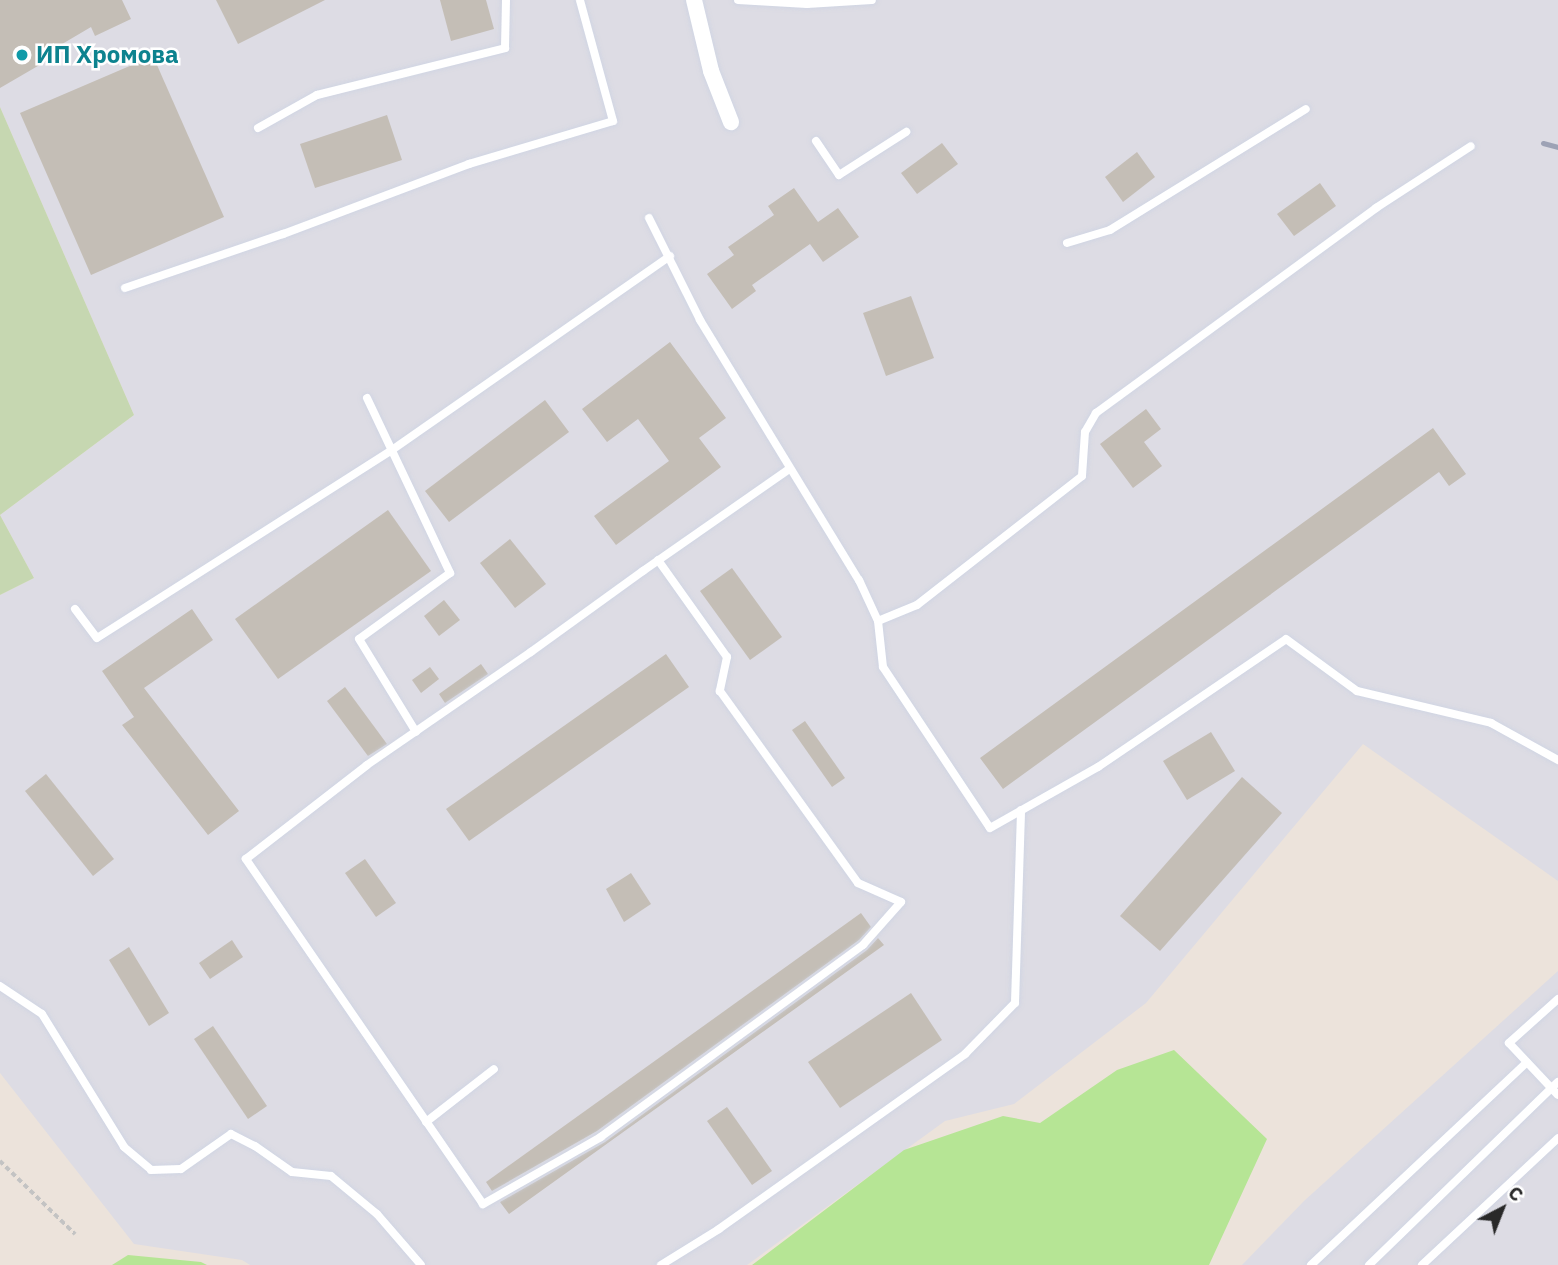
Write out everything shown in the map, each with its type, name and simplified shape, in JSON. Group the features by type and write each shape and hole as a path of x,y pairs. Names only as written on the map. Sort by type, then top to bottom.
{"street":[{"path":"694,0 711,71 731,122"}],"lane":[{"path":"258,128 317,95 505,48 506,0"},
{"path":"125,288 283,234 470,164 613,121 580,0"},
{"path":"738,0 807,4 872,0"},
{"path":"1067,243 1111,230 1306,109"},
{"path":"816,141 839,175 906,132"},
{"path":"878,621 917,605 1082,476 1085,432 1096,413 1376,208 1471,146"},
{"path":"649,218 700,320 859,580 878,621 883,667 990,828 1098,766 1286,639 1357,691 1491,723 1558,761"},
{"path":"75,609 97,638 392,450 670,256"},
{"path":"367,398 450,573 359,639 416,732"},
{"path":"658,560 727,657 720,691 858,884 901,902 863,945 601,1137 483,1204 246,859 416,732 658,560 789,469"},
{"path":"661,1265 719,1229 965,1054 1015,1003 1021,810"},
{"path":"0,986 42,1014 124,1147 151,1170 181,1169 232,1134 292,1172 331,1176 377,1214 421,1265"},
{"path":"1369,1265 1556,1089 1509,1043 1558,999"},
{"path":"1311,1265 1527,1062"},
{"path":"426,1122 494,1069"},
{"path":"1422,1265 1558,1138"}],"path":[{"path":"0,1161 75,1234"}],"shaded area":[{"path":"0,0 1558,0 1558,881 1363,744 1146,1003 1014,1104 945,1121 747,1265 250,1265 242,1260 134,1244 0,1073 0,595 34,578 0,515 134,415 0,107"},
{"path":"1558,971 1558,1265 1242,1265 1304,1201"}],"green space":[{"path":"0,107 134,415 0,515"},
{"path":"0,515 34,578 0,595"},
{"path":"1174,1050 1267,1139 1209,1265 752,1265 904,1150 1003,1116 1040,1123 1117,1070"},
{"path":"128,1255 201,1262 207,1265 112,1265"}],"building":[{"name":"ИП Хромова","path":"0,0 122,0 131,19 95,36 91,27 52,50 55,56 0,88"},
{"path":"216,0 325,0 238,44"},
{"path":"440,0 486,0 494,29 451,41"},
{"path":"153,56 224,217 91,275 20,113"},
{"path":"387,115 402,160 315,188 300,144"},
{"path":"942,143 958,164 917,194 901,173"},
{"path":"1137,152 1155,177 1123,202 1105,177"},
{"path":"1320,183 1336,206 1294,236 1277,214"},
{"path":"794,188 818,222 838,208 859,237 823,262 810,244 752,285 756,291 732,309 707,274 734,255 728,247 774,215 768,206"},
{"path":"911,296 934,358 886,376 863,313"},
{"path":"670,342 726,418 699,438 721,467 616,545 594,516 669,461 638,419 607,442 582,409"},
{"path":"545,400 569,432 449,522 425,491"},
{"path":"1146,409 1161,429 1144,442 1162,466 1133,488 1100,444"},
{"path":"1433,428 1466,474 1449,486 1439,472 1003,789 980,758"},
{"path":"388,510 431,571 278,679 235,619"},
{"path":"510,539 546,584 515,608 480,563"},
{"path":"732,568 782,637 750,660 700,591"},
{"path":"444,600 460,620 439,636 424,616"},
{"path":"192,609 213,640 144,688 239,811 208,835 122,725 134,717 102,671"},
{"path":"666,654 689,687 469,841 446,809"},
{"path":"481,664 488,674 445,703 439,694"},
{"path":"430,667 439,679 421,693 412,680"},
{"path":"345,687 387,744 368,756 327,701"},
{"path":"805,721 845,778 832,787 792,730"},
{"path":"1211,732 1235,771 1187,800 1163,761"},
{"path":"46,774 114,859 93,876 25,791"},
{"path":"1242,777 1282,813 1160,951 1120,916"},
{"path":"365,859 396,903 376,917 345,873"},
{"path":"631,873 651,904 624,922 606,889"},
{"path":"861,913 871,927 859,940 597,1131 492,1191 486,1182"},
{"path":"878,938 884,945 509,1214 500,1202 605,1142 867,950"},
{"path":"232,940 243,957 210,979 199,963"},
{"path":"129,947 169,1013 149,1026 109,960"},
{"path":"911,993 942,1040 840,1108 808,1062"},
{"path":"213,1026 267,1106 248,1119 194,1039"},
{"path":"727,1107 772,1171 752,1185 707,1121"}],"railway":[{"path":"1543,143 1558,147"}],"place":[{"name":"ИП Хромова","path":"22,55"}]}
